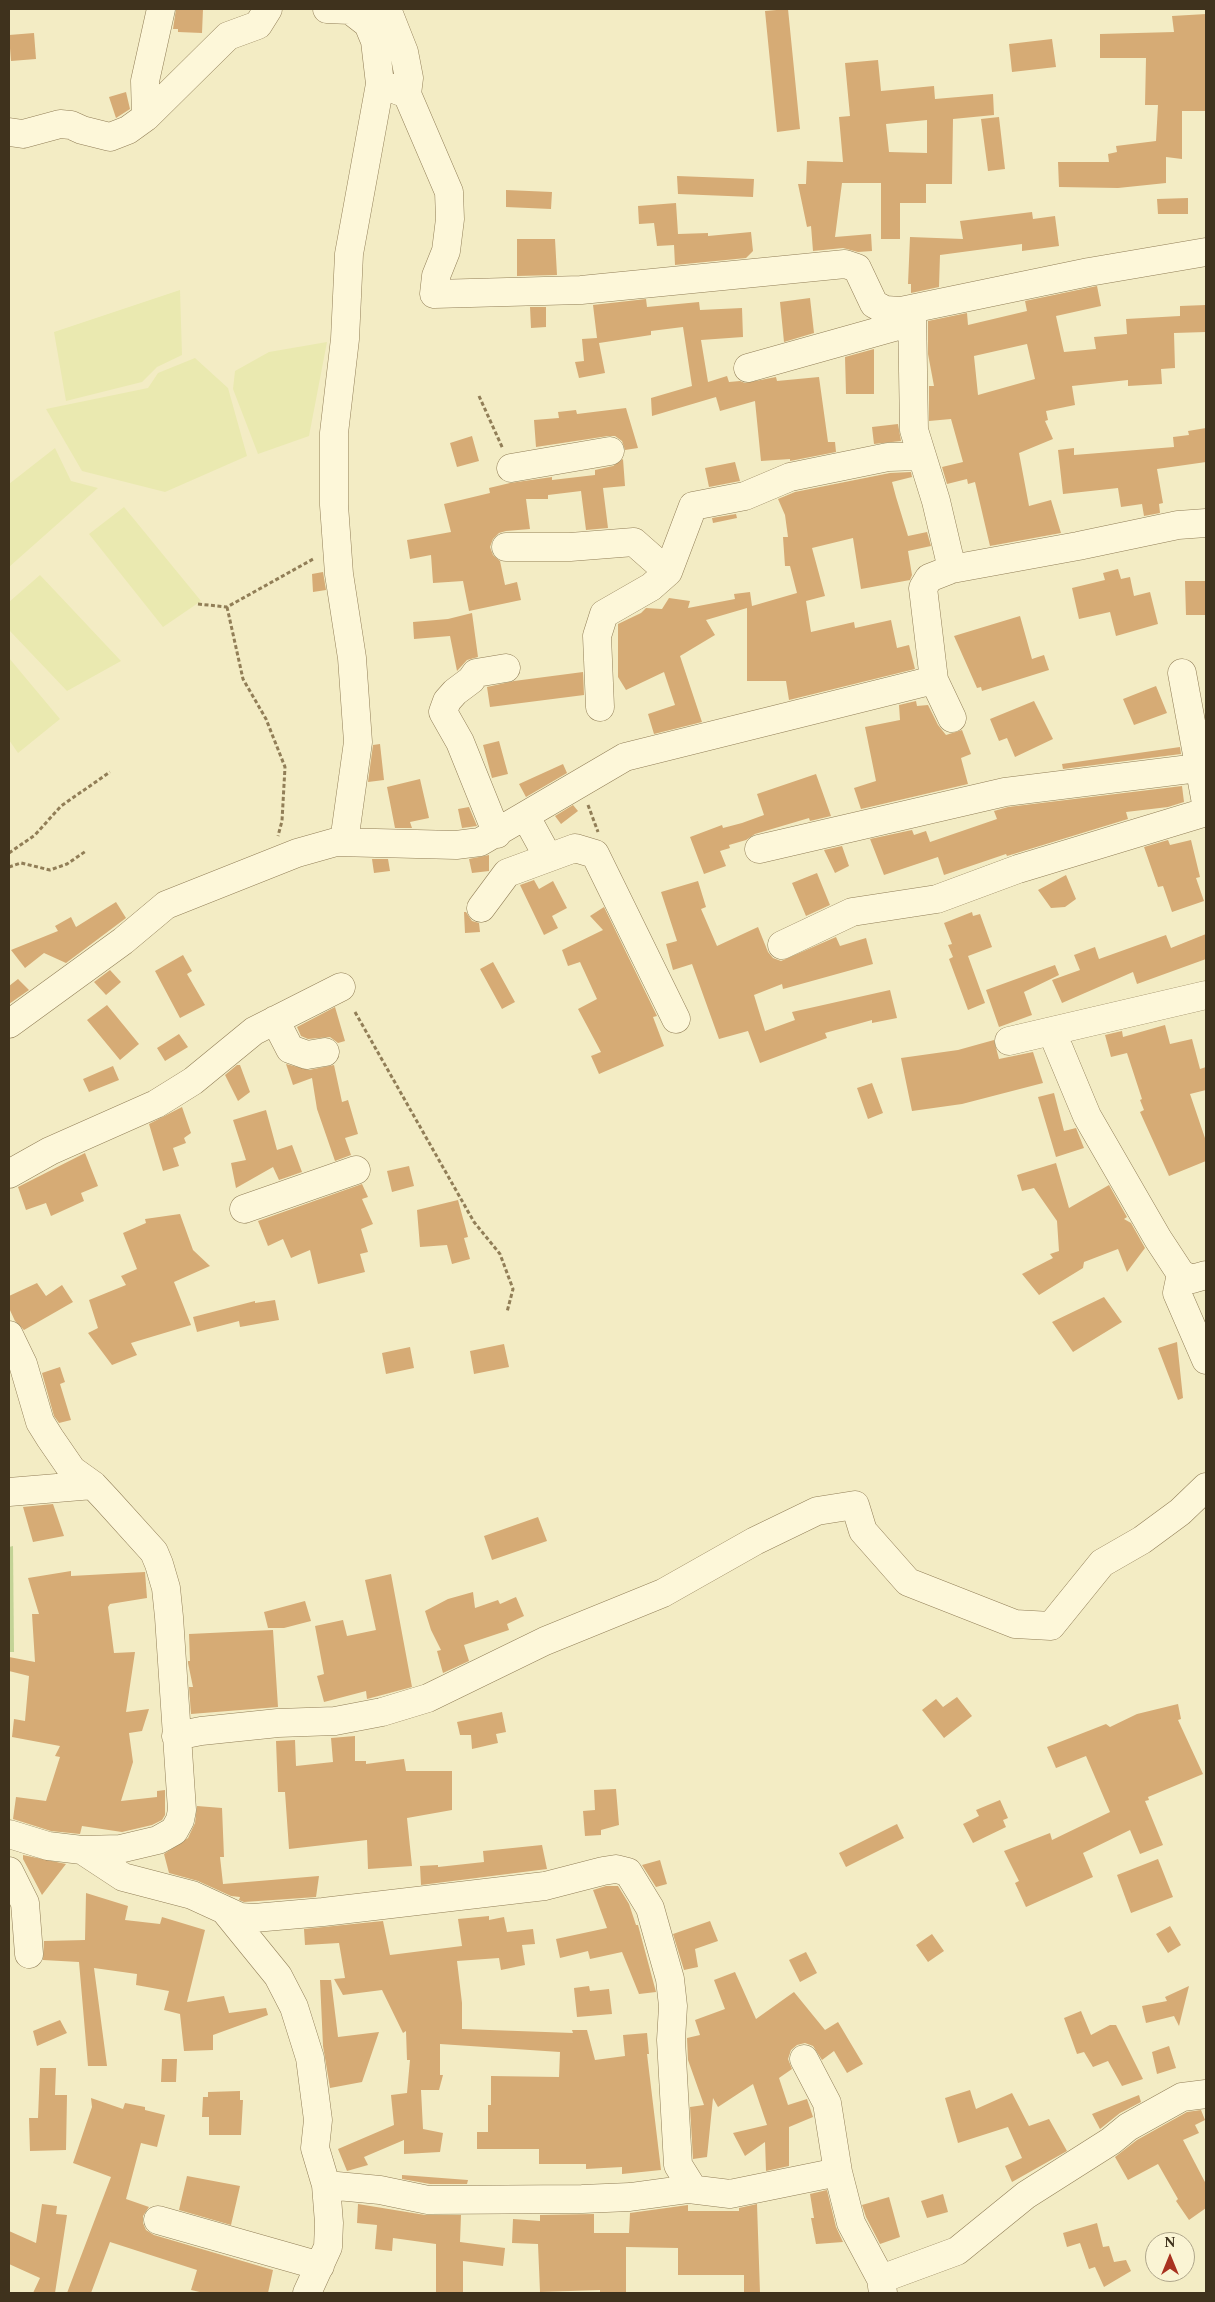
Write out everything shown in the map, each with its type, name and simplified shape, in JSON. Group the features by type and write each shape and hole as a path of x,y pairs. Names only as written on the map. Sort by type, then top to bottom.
{"street":[{"path":"146,117 145,81 161,9"},
{"path":"9,132 23,134 60,124 71,125 82,130 110,137 128,130 146,117 228,36 258,25 268,9"},
{"path":"327,9 350,10 368,24 375,41 380,84 349,254 345,339 334,433 334,505 338,556 352,658 358,742 344,842"},
{"path":"387,9 404,52 409,78 407,94 449,192 450,219 446,251 436,276 434,294 581,290 845,264 857,268 874,304 885,310 912,316"},
{"path":"380,84 407,94"},
{"path":"748,368 912,316 1089,272 1206,252"},
{"path":"912,316 914,430 936,500 952,569"},
{"path":"511,468 610,451"},
{"path":"600,707 597,636 604,614 652,587 668,572 692,506 745,496 790,477 888,458 921,456"},
{"path":"952,718 934,680 923,588 929,578 952,569 1078,546 1178,525 1206,523"},
{"path":"506,546 570,546 634,542 668,572"},
{"path":"497,834 460,742 443,712 451,696 476,673 506,668"},
{"path":"1182,673 1198,768 1206,803"},
{"path":"9,1024 123,941 166,905 298,853 336,842 456,845 480,842 526,817 625,757 934,680"},
{"path":"759,849 1005,792 1198,768"},
{"path":"782,945 852,912 937,899 1018,869 1206,812"},
{"path":"526,817 548,857"},
{"path":"481,908 507,873 575,848 595,854 676,1019"},
{"path":"9,1174 74,1140 156,1104 193,1082 254,1031 341,986"},
{"path":"1009,1041 1206,995"},
{"path":"275,1020 290,1050 307,1055 325,1052"},
{"path":"1052,1032 1087,1116 1158,1239 1194,1275 1176,1294 1206,1360"},
{"path":"244,1209 356,1170"},
{"path":"9,1335 23,1364 40,1422 72,1470 93,1485 154,1552 159,1564 166,1588 182,1810 180,1820 174,1831 158,1840 143,1845 96,1851 82,1850 48,1846 9,1834"},
{"path":"9,1492 93,1485"},
{"path":"176,1736 201,1731 278,1723 335,1721 382,1712 428,1698 545,1640 663,1593 755,1541 817,1511 855,1505 863,1531 908,1582 1015,1624 1051,1626 1102,1563 1180,1512 1206,1487"},
{"path":"82,1850 124,1877 192,1895 226,1912 240,1917 254,1918 323,1912 545,1886 602,1871 616,1870 628,1872 650,1908 670,1979 673,2006 671,2040 678,2165 694,2190"},
{"path":"9,1871 25,1903 29,1954"},
{"path":"226,1912 278,1976 303,2033 310,2058 318,2120 315,2148 326,2185 329,2223 328,2247 307,2293"},
{"path":"804,2059 827,2103 838,2172 851,2223 882,2286 957,2251 1026,2195 1110,2140 1128,2126 1182,2096 1206,2094"},
{"path":"326,2185 380,2190 428,2200 582,2199 630,2197 694,2190 730,2194 838,2172"},
{"path":"158,2220 320,2266"}],"path":[{"path":"479,396 511,468"},
{"path":"198,604 227,606 310,559 338,556"},
{"path":"227,606 243,679 266,719 285,767 282,821 270,864"},
{"path":"9,853 35,835 61,806 110,772"},
{"path":"580,784 598,832 600,864"},
{"path":"9,867 21,863 50,870 67,864 86,851"},
{"path":"355,1012 474,1222 500,1254 513,1289 507,1312"}],"green space":[{"path":"180,290 182,355 157,367 142,382 66,401 54,332"},
{"path":"327,342 309,436 258,454 233,389 235,371 269,352"},
{"path":"195,358 228,388 247,456 165,492 82,471 46,409 148,388 158,373"},
{"path":"55,448 71,481 98,488 9,567 9,484"},
{"path":"124,507 201,601 163,627 89,534"},
{"path":"40,575 121,661 67,691 9,630 9,602"},
{"path":"9,658 60,719 18,753 9,740"},
{"path":"13,1546 14,1652 9,1652 9,1547"}],"building":[{"path":"176,9 203,9 202,33 178,32 178,29 173,29"},
{"path":"788,9 800,129 777,132 765,11"},
{"path":"1206,14 1206,111 1182,111 1182,159 1166,157 1166,183 1118,188 1059,187 1058,162 1109,162 1108,154 1117,152 1116,146 1156,141 1158,105 1145,105 1146,58 1100,58 1100,34 1174,32 1172,16"},
{"path":"34,33 36,59 11,61 9,35"},
{"path":"1052,39 1056,67 1012,72 1009,44"},
{"path":"878,60 881,91 934,86 935,99 993,94 994,115 953,119 952,184 926,184 926,203 900,203 900,239 881,239 881,183 842,183 835,237 871,234 872,251 858,252 843,248 813,251 811,226 807,227 798,184 806,184 807,161 843,162 839,117 850,116 845,63","holes":["927,120 927,153 889,152 886,124"]},
{"path":"126,92 130,109 116,118 109,97"},
{"path":"999,117 1005,169 988,171 981,119"},
{"path":"677,176 754,179 753,197 678,194"},
{"path":"506,190 552,192 551,209 506,207"},
{"path":"1188,198 1188,214 1158,214 1157,199"},
{"path":"676,203 678,234 708,233 708,236 751,232 753,251 746,258 675,265 674,245 657,246 654,223 639,224 638,206"},
{"path":"1032,212 1033,219 1055,216 1059,246 1022,251 1022,244 940,255 939,287 911,293 911,284 908,284 910,237 963,239 960,221"},
{"path":"517,239 555,239 557,275 517,276"},
{"path":"1097,286 1101,306 1056,316 1064,352 1096,349 1094,337 1127,334 1126,319 1180,316 1180,306 1206,305 1206,332 1174,333 1175,368 1161,369 1162,384 1128,386 1128,380 1072,386 1075,405 1046,411 1048,420 1045,421 1053,439 1019,453 1029,506 1051,500 1061,533 990,546 975,482 968,484 967,479 947,484 942,467 963,462 951,419 929,421 929,386 934,386 928,354 928,321 967,313 968,325 1027,311 1025,301","holes":["1027,344 1035,379 978,395 974,356"]},
{"path":"810,298 814,333 784,342 780,302"},
{"path":"646,299 647,307 699,302 700,310 742,308 743,337 701,340 708,382 727,376 729,382 740,381 745,383 776,377 777,381 819,377 828,442 835,442 836,452 790,461 790,459 761,461 755,401 720,411 716,397 652,416 651,398 692,386 683,327 651,331 651,335 599,343 605,373 579,378 575,362 584,361 582,339 597,338 593,305"},
{"path":"530,307 546,307 546,327 531,328"},
{"path":"874,349 874,394 846,394 845,357"},
{"path":"626,408 638,448 625,450 622,441 615,436 536,447 534,420 559,418 558,412 576,410 577,414"},
{"path":"898,424 901,441 874,444 872,427"},
{"path":"1206,428 1206,462 1157,469 1163,503 1159,504 1160,513 1144,516 1142,504 1121,507 1118,488 1063,494 1058,450 1074,448 1074,455 1174,447 1173,437 1189,435 1188,431"},
{"path":"472,436 479,461 457,467 450,443"},
{"path":"623,459 625,486 603,488 608,528 586,530 581,491 548,495 548,499 526,499 530,529 506,531 499,533 493,539 490,547 493,555 500,561 505,585 517,582 521,600 469,611 463,581 433,583 431,555 410,559 407,540 451,532 444,504 490,493 489,488 510,483 552,477 552,480 595,475 595,470 613,466"},
{"path":"735,462 740,481 709,487 705,468"},
{"path":"911,472 912,477 892,482 896,497 908,536 927,532 931,546 908,551 912,575 910,580 861,589 853,538 812,548 825,596 806,601 811,632 854,622 855,628 891,620 897,648 909,645 915,669 789,700 786,681 747,681 747,608 706,620 715,635 680,656 702,722 654,734 648,714 675,705 664,672 626,690 618,677 618,624 641,613 646,608 662,609 669,598 690,601 688,608 735,599 734,594 750,592 752,606 797,593 790,566 785,566 783,537 788,537 785,515 778,499 795,492 890,473"},
{"path":"736,514 737,518 713,523 712,518"},
{"path":"1118,569 1121,579 1130,577 1134,596 1150,592 1158,624 1116,636 1110,612 1079,619 1072,588 1105,580 1103,573"},
{"path":"323,572 326,590 313,592 312,574"},
{"path":"1185,581 1206,581 1206,615 1186,615"},
{"path":"472,613 478,657 467,660 457,671 450,636 414,639 413,622 448,619"},
{"path":"1020,616 1032,659 1044,655 1049,670 982,691 981,687 977,688 954,636"},
{"path":"583,672 584,695 490,707 487,687 514,681"},
{"path":"1156,686 1167,713 1134,725 1123,699"},
{"path":"916,701 917,706 928,705 938,725 946,735 962,730 971,754 961,758 968,784 861,809 854,788 876,781 865,727 900,720 899,705"},
{"path":"1034,701 1053,739 1015,757 1007,738 999,741 990,719"},
{"path":"499,741 508,774 492,778 483,745"},
{"path":"380,744 384,780 368,782 373,745"},
{"path":"1180,747 1181,754 1063,769 1062,764"},
{"path":"563,764 567,773 526,797 519,784"},
{"path":"816,774 831,816 810,821 809,818 755,834 746,840 729,845 730,848 720,851 726,866 704,874 690,837 722,825 723,828 764,815 757,794"},
{"path":"420,779 429,818 410,822 412,828 395,828 387,787"},
{"path":"1182,786 1184,802 1168,807 1126,812 1128,819 1007,856 1006,854 944,875 938,857 884,875 870,839 912,830 914,835 926,831 930,842 997,819 994,811 1008,807"},
{"path":"573,805 578,811 561,824 555,816"},
{"path":"469,807 477,826 462,828 458,809"},
{"path":"1168,840 1170,845 1191,840 1200,877 1196,878 1204,901 1172,912 1163,886 1158,887 1144,847"},
{"path":"842,846 849,866 835,873 824,850"},
{"path":"489,855 489,871 472,873 469,859"},
{"path":"372,859 388,859 390,871 374,873"},
{"path":"817,873 830,905 806,916 792,883"},
{"path":"1066,875 1076,899 1065,907 1051,908 1038,890"},
{"path":"534,880 539,889 553,881 567,908 552,916 558,928 544,935 520,885"},
{"path":"698,881 706,907 701,909 717,946 758,927 768,952 773,958 781,961 836,937 840,946 866,938 873,964 783,989 782,984 754,995 765,1031 795,1020 792,1012 890,990 897,1018 872,1023 872,1020 825,1033 827,1038 760,1063 748,1031 719,1039 692,964 673,970 666,944 677,941 661,892"},
{"path":"116,902 126,918 66,963 44,953 25,968 11,950 58,931 55,926 71,917 76,927"},
{"path":"604,907 657,1016 653,1017 664,1046 599,1074 591,1056 601,1052 578,1009 597,999 580,962 568,966 562,950 603,930 590,916"},
{"path":"464,912 472,921 479,923 480,932 465,933"},
{"path":"972,912 973,916 980,914 992,947 968,956 985,1003 968,1010 949,959 953,957 948,945 952,944 944,923"},
{"path":"1206,934 1206,959 1137,984 1133,972 1062,1003 1052,980 1080,970 1074,955 1095,947 1099,959 1166,935 1171,948"},
{"path":"183,955 192,971 187,974 205,1005 180,1018 155,971"},
{"path":"493,962 515,1002 502,1009 480,969"},
{"path":"1055,965 1059,975 1024,992 1032,1015 999,1027 986,990"},
{"path":"110,970 121,982 106,995 94,982"},
{"path":"18,979 29,990 9,1004 9,986"},
{"path":"107,1005 139,1044 120,1060 87,1020"},
{"path":"335,1007 345,1041 338,1043 330,1037 308,1039 301,1036 297,1027"},
{"path":"1165,1025 1170,1044 1192,1039 1200,1069 1206,1067 1206,1090 1190,1094 1206,1141 1206,1161 1169,1176 1140,1112 1144,1110 1140,1100 1142,1099 1127,1053 1111,1057 1105,1035 1122,1031 1123,1037"},
{"path":"179,1034 188,1047 165,1061 157,1048"},
{"path":"994,1040 999,1059 1033,1052 1043,1083 962,1104 912,1111 901,1058 958,1050"},
{"path":"286,1064 309,1070 334,1065 342,1102 348,1100 358,1134 345,1138 351,1155 335,1161 317,1109 312,1078 293,1085"},
{"path":"237,1065 240,1065 250,1092 238,1101 225,1075"},
{"path":"113,1066 119,1080 89,1092 83,1079"},
{"path":"872,1083 883,1113 868,1119 857,1088"},
{"path":"1054,1093 1064,1131 1076,1128 1084,1148 1056,1157 1038,1097"},
{"path":"182,1107 191,1133 184,1138 186,1143 173,1148 179,1166 163,1171 149,1124"},
{"path":"266,1110 277,1150 292,1145 302,1172 279,1180 273,1167 236,1188 231,1163 246,1160 233,1120"},
{"path":"85,1153 98,1186 81,1193 84,1201 51,1216 46,1203 26,1210 18,1187"},
{"path":"1056,1163 1069,1208 1109,1185 1127,1217 1124,1219 1131,1223 1145,1248 1127,1272 1118,1249 1084,1262 1083,1268 1039,1295 1022,1274 1053,1258 1050,1254 1059,1251 1057,1221 1034,1188 1022,1191 1017,1175"},
{"path":"409,1166 414,1186 392,1192 387,1171"},
{"path":"362,1184 368,1197 362,1199 373,1224 361,1229 368,1252 360,1254 365,1272 318,1284 310,1250 291,1258 283,1239 268,1246 258,1221"},
{"path":"458,1200 468,1237 464,1238 470,1259 452,1264 447,1245 420,1247 417,1210"},
{"path":"180,1214 193,1250 210,1266 174,1282 191,1325 131,1343 137,1355 112,1365 88,1333 98,1328 89,1300 126,1285 121,1276 137,1269 123,1233 146,1223 145,1219"},
{"path":"37,1283 46,1296 62,1285 73,1302 24,1330 15,1321 9,1308 9,1296"},
{"path":"1104,1297 1122,1322 1073,1352 1052,1322"},
{"path":"275,1300 279,1320 240,1327 239,1321 197,1332 193,1317 255,1301 255,1303"},
{"path":"1177,1342 1183,1398 1178,1400 1158,1348"},
{"path":"504,1344 509,1367 474,1374 470,1351"},
{"path":"410,1347 414,1368 386,1374 382,1353"},
{"path":"60,1367 65,1382 60,1384 71,1420 59,1423 54,1416 42,1373"},
{"path":"53,1504 64,1536 33,1542 23,1507"},
{"path":"538,1517 547,1541 492,1560 484,1536"},
{"path":"71,1571 71,1576 145,1572 147,1598 110,1604 108,1607 114,1653 135,1652 126,1712 149,1709 142,1731 129,1733 133,1762 121,1801 157,1797 157,1791 165,1790 165,1815 162,1820 152,1825 122,1832 82,1826 80,1834 51,1831 13,1819 16,1797 46,1801 60,1757 55,1756 60,1746 12,1737 14,1719 25,1721 29,1676 9,1671 9,1657 35,1662 32,1614 39,1614 28,1578"},
{"path":"391,1574 412,1687 367,1699 366,1691 324,1702 317,1676 324,1674 315,1626 343,1620 347,1636 376,1630 365,1580"},
{"path":"473,1592 475,1608 498,1600 500,1604 516,1597 524,1616 507,1624 509,1630 464,1645 469,1661 443,1673 437,1651 441,1650 431,1630 425,1611 448,1599"},
{"path":"305,1601 311,1621 284,1628 268,1628 264,1612"},
{"path":"273,1630 278,1707 191,1714 189,1687 193,1687 188,1663 190,1661 189,1634"},
{"path":"957,1697 972,1716 944,1738 922,1710 936,1699 943,1707"},
{"path":"1178,1704 1181,1719 1178,1720 1203,1774 1148,1797 1149,1800 1145,1801 1163,1845 1140,1854 1130,1830 1083,1853 1093,1877 1026,1907 1015,1883 1019,1881 1004,1851 1050,1833 1052,1840 1110,1812 1086,1756 1056,1768 1047,1747 1106,1724 1110,1727 1137,1714"},
{"path":"502,1712 506,1732 496,1734 498,1743 472,1749 471,1735 460,1735 457,1722"},
{"path":"355,1736 355,1761 366,1761 366,1764 404,1759 406,1771 452,1771 452,1810 407,1818 412,1866 368,1869 367,1840 289,1849 285,1792 278,1792 276,1741 295,1740 296,1766 333,1762 331,1738"},
{"path":"616,1789 619,1825 601,1830 601,1835 585,1836 583,1811 595,1810 594,1790"},
{"path":"1000,1800 1008,1818 1003,1820 1006,1827 973,1843 963,1824 979,1816 976,1810"},
{"path":"197,1806 222,1808 224,1857 220,1857 223,1884 319,1876 316,1897 244,1902 239,1900 240,1897 231,1896 198,1881 169,1873 164,1854 188,1838 195,1823"},
{"path":"897,1824 904,1838 846,1867 839,1853"},
{"path":"542,1845 547,1869 421,1885 420,1866 438,1865 438,1867 484,1862 483,1851"},
{"path":"23,1855 66,1864 42,1895 23,1859"},
{"path":"1158,1859 1173,1897 1131,1913 1117,1875"},
{"path":"660,1860 667,1884 656,1887 642,1865"},
{"path":"606,1886 618,1886 629,1904 636,1925 638,1925 656,1992 639,1994 622,1952 590,1959 588,1951 560,1958 556,1939 607,1928 593,1890"},
{"path":"86,1893 128,1906 125,1920 160,1924 162,1917 205,1930 187,2002 224,1996 229,2013 266,2008 268,2015 213,2035 213,2050 184,2051 180,2014 164,2010 169,1991 136,1985 137,1974 94,1968 107,2066 88,2066 79,1962 43,1960 44,1941 85,1940"},
{"path":"489,1916 489,1920 504,1917 507,1932 533,1929 535,1944 522,1945 525,1965 501,1970 499,1958 457,1961 462,2003 462,2029 573,2033 572,2030 587,2030 595,2060 625,2056 623,2035 647,2033 649,2054 647,2054 661,2170 622,2174 622,2167 586,2169 586,2164 539,2164 539,2149 477,2149 477,2132 488,2132 488,2105 491,2105 491,2076 559,2077 560,2052 440,2044 440,2075 443,2075 439,2090 421,2090 423,2129 443,2133 440,2152 404,2154 404,2140 364,2157 368,2165 347,2171 338,2149 394,2125 391,2095 407,2093 410,2060 407,2060 406,2031 403,2033 382,1990 343,1995 334,1979 345,1978 339,1943 305,1945 304,1929 383,1921 390,1955 462,1946 458,1919"},
{"path":"710,1921 718,1941 695,1949 698,1967 684,1970 673,1934"},
{"path":"1170,1926 1181,1945 1168,1953 1156,1934"},
{"path":"932,1934 944,1951 928,1962 916,1945"},
{"path":"806,1952 817,1973 800,1982 789,1960"},
{"path":"735,1972 756,2019 794,1992 825,2030 838,2022 863,2064 847,2073 834,2051 822,2060 813,2046 805,2043 797,2045 791,2050 788,2059 792,2069 779,2078 788,2105 807,2099 813,2117 789,2127 789,2166 766,2171 765,2142 745,2156 733,2133 767,2125 753,2084 718,2107 713,2098 707,2157 693,2159 690,2107 704,2105 688,2060 687,2038 700,2035 695,2020 725,2009 714,1980"},
{"path":"320,1980 331,1980 338,2037 379,2032 362,2082 330,2088 323,2046"},
{"path":"589,1986 590,1991 609,1989 612,2014 577,2017 574,1988"},
{"path":"1189,1986 1179,2026 1174,2016 1146,2023 1142,2006 1167,2001 1165,1997"},
{"path":"1081,2011 1091,2035 1110,2025 1116,2025 1143,2079 1122,2086 1108,2061 1093,2067 1084,2052 1077,2054 1064,2018"},
{"path":"60,2020 67,2033 37,2046 33,2031"},
{"path":"1169,2046 1176,2068 1157,2074 1152,2052"},
{"path":"162,2059 177,2059 176,2082 161,2082"},
{"path":"40,2068 56,2068 55,2095 67,2095 66,2150 30,2151 29,2118 38,2118"},
{"path":"970,2090 976,2109 1012,2093 1029,2126 1049,2119 1067,2151 1012,2182 1005,2166 1022,2158 1008,2127 958,2143 945,2098"},
{"path":"240,2091 240,2100 243,2100 241,2135 209,2135 209,2117 202,2117 203,2097 208,2097 208,2092"},
{"path":"1139,2095 1141,2102 1120,2113 1100,2129 1092,2114"},
{"path":"91,2098 123,2109 125,2103 145,2107 145,2110 165,2115 157,2147 141,2143 126,2199 149,2207 143,2216 146,2230 154,2235 273,2270 268,2293 204,2293 191,2290 197,2270 110,2242 91,2293 67,2293 111,2177 73,2163 92,2107"},
{"path":"1201,2110 1205,2120 1195,2125 1199,2133 1183,2140 1206,2184 1206,2208 1189,2220 1176,2201 1178,2199 1158,2164 1128,2180 1115,2157 1137,2140 1187,2112"},
{"path":"402,2175 468,2180 467,2184 430,2184 402,2179"},
{"path":"187,2176 240,2186 231,2225 179,2210"},
{"path":"827,2190 836,2227 843,2242 816,2244 811,2218 814,2218 810,2194"},
{"path":"943,2194 948,2212 927,2218 921,2201"},
{"path":"889,2197 900,2237 880,2244 862,2205"},
{"path":"42,2204 57,2206 56,2214 67,2215 55,2293 33,2293 40,2278 9,2264 9,2231 36,2243"},
{"path":"358,2204 425,2215 461,2215 460,2242 505,2248 503,2266 463,2261 463,2293 436,2293 436,2244 393,2238 392,2251 375,2249 377,2225 357,2223"},
{"path":"757,2204 760,2293 744,2293 744,2275 678,2275 678,2248 626,2247 626,2293 600,2293 600,2290 540,2292 538,2244 512,2243 513,2219 540,2221 540,2215 594,2214 594,2233 629,2233 630,2213 688,2205 688,2211 739,2211 739,2208"},
{"path":"1097,2223 1103,2247 1109,2246 1114,2262 1126,2260 1131,2271 1104,2287 1095,2267 1089,2269 1080,2243 1067,2247 1063,2233"}]}
